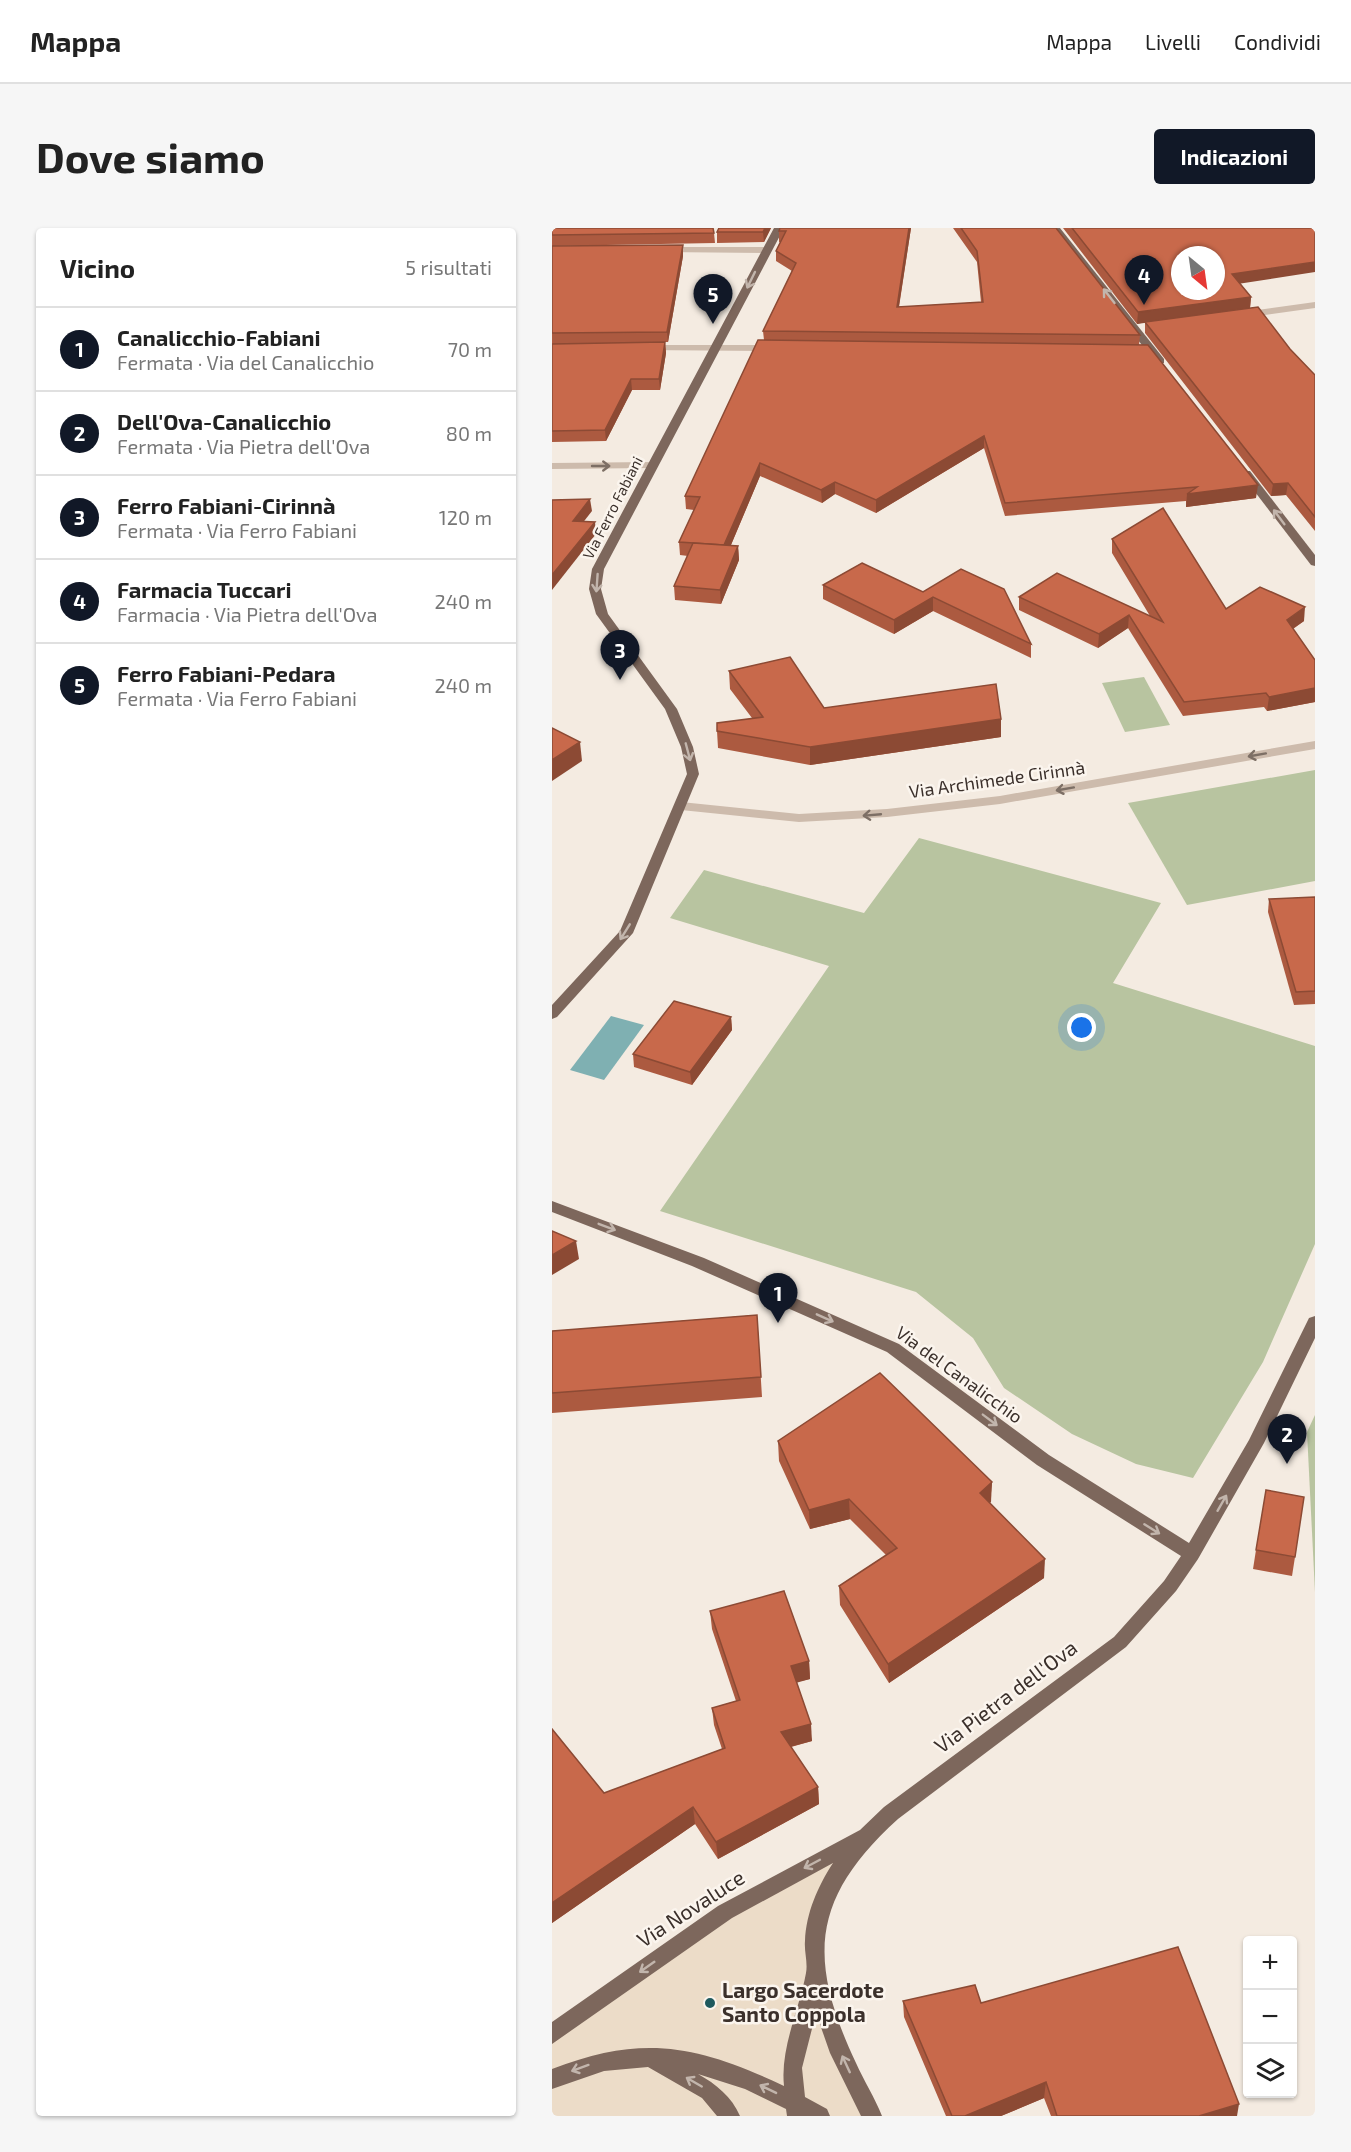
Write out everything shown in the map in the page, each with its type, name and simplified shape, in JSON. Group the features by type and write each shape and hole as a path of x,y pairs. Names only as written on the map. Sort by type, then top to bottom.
{"main road":[{"name":"Via Ferro Fabiani","path":"552,1014 626,933 693,774 687,747 671,709 602,614 595,589 598,569 778,228"},
{"path":"1056,228 1142,329 1153,352 1167,370"},
{"path":"1238,462 1315,563"},
{"name":"Via del Canalicchio","path":"552,1206 698,1262 893,1348 1043,1460 1192,1554"},
{"name":"Via Pietra dell'Ova","path":"872,2116 834,2038 816,1972 818,1916 836,1876 864,1837 891,1813 1120,1642 1170,1586 1192,1554 1256,1443 1315,1322"},
{"name":"Via Novaluce","path":"552,2034 725,1912 864,1837"},
{"path":"796,2109 792,2067 816,1972"},
{"path":"552,2079 584,2066 623,2058 650,2058 694,2063 740,2076 796,2109 820,2116"},
{"path":"650,2058 709,2091 730,2116"}],"street":[{"path":"659,250 766,250"},
{"path":"1237,316 1315,305"},
{"path":"635,348 788,348"},
{"path":"1141,352 1153,352"},
{"path":"552,466 651,465"},
{"name":"Via Archimede Cirinnà","path":"681,806 800,818 887,813 1000,800 1315,745"}],"green space":[{"path":"1144,677 1170,725 1125,732 1102,683"},
{"path":"1315,770 1315,881 1187,905 1128,803"},
{"path":"919,838 1161,903 1113,983 1315,1046 1315,1244 1263,1362 1193,1478 1136,1464 1072,1434 1004,1388 973,1338 916,1292 660,1211 829,966 670,918 704,870 864,913"},
{"path":"1315,1415 1315,1592 1307,1432"}],"shaded area":[{"name":"Largo Sacerdote Santo Coppola","path":"864,1837 835,1876 816,1972 872,2116 552,2116 552,2034 725,1912"}],"water":[{"path":"611,1016 644,1025 604,1080 570,1070"}],"building":[{"path":"552,228 713,228 714,233 552,235"},
{"path":"719,228 765,228 763,232 717,232"},
{"path":"780,228 909,228 897,307 983,302 977,251 961,228 1056,228 1140,335 763,331 796,263 776,251 786,231 779,231"},
{"path":"1072,228 1315,228 1315,262 1232,274 1251,297 1138,312"},
{"path":"683,245 667,332 552,333 552,246"},
{"path":"1258,307 1290,349 1315,375 1315,517 1288,483 1273,484 1145,322"},
{"path":"758,340 1148,345 1258,485 1187,494 1197,487 1005,503 984,436 876,500 835,482 821,490 760,463 724,545 679,542 700,497 685,496"},
{"path":"665,342 659,379 631,379 605,430 552,431 552,344"},
{"path":"590,499 573,521 595,522 552,575 552,500"},
{"path":"1163,508 1226,609 1260,587 1305,607 1287,620 1315,660 1315,688 1269,697 1266,693 1184,702 1129,615 1099,634 1019,597 1057,573 1163,622 1112,539"},
{"path":"693,543 738,546 720,590 674,586"},
{"path":"862,563 923,592 961,569 1004,589 1031,644 933,597 894,620 823,585"},
{"path":"790,657 824,708 996,684 1001,719 810,747 717,731 717,723 763,717 729,671"},
{"path":"552,728 580,742 552,760"},
{"path":"1315,897 1315,991 1296,992 1269,899"},
{"path":"674,1001 731,1017 690,1072 633,1054"},
{"path":"552,1231 576,1241 552,1255"},
{"path":"757,1315 761,1377 552,1393 552,1331"},
{"path":"880,1373 992,1482 980,1493 1045,1559 888,1664 839,1586 897,1548 849,1499 809,1510 778,1441"},
{"path":"1266,1490 1304,1497 1295,1557 1256,1550"},
{"path":"784,1591 809,1661 791,1666 811,1724 781,1732 818,1787 716,1842 693,1807 552,1903 552,1729 604,1793 725,1748 712,1708 740,1700 710,1611"},
{"path":"1178,1947 1239,2104 1199,2116 1057,2116 1046,2082 965,2116 952,2116 903,2001 975,1985 981,2003"}],"place":[{"name":"Farmacia Tuccari","path":"1144,305"},
{"name":"Ferro Fabiani-Pedara","path":"713,324"},
{"name":"Ferro Fabiani-Cirinnà","path":"620,680"},
{"name":"Canalicchio-Fabiani","path":"778,1323"},
{"name":"Dell'Ova-Canalicchio","path":"1287,1464"},
{"name":"Largo Sacerdote Santo Coppola","path":"710,2003"}]}
